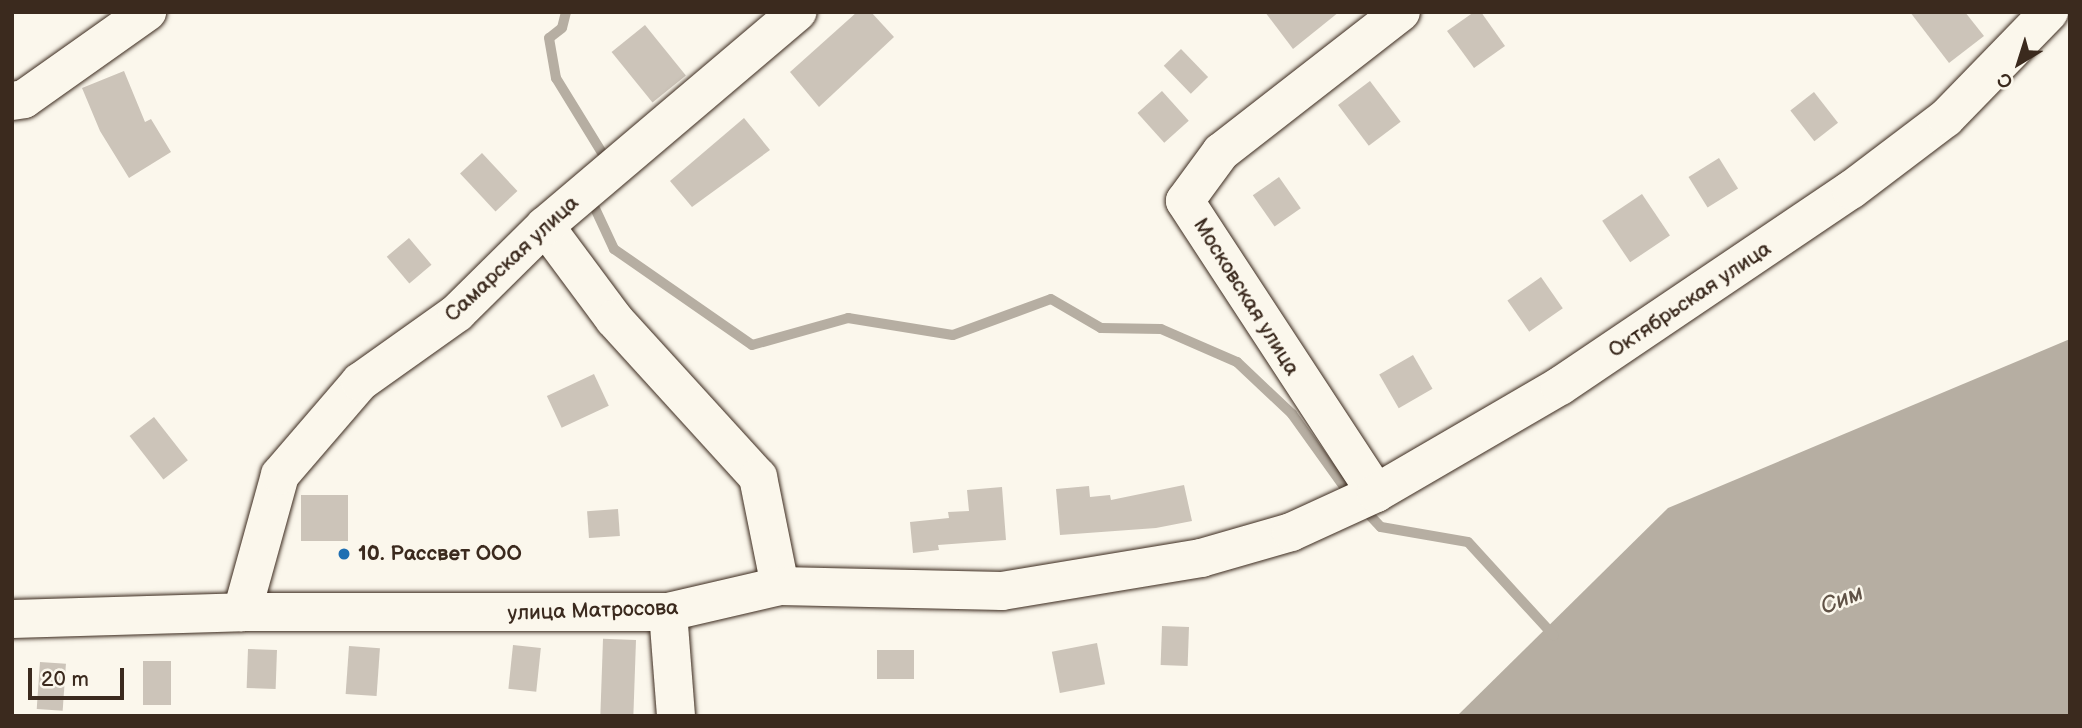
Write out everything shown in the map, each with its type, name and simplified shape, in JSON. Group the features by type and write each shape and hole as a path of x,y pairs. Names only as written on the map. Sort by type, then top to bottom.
{"main road":[{"path":"12,102 24,99 147,12"},
{"name":"Самарская улица","path":"242,612 280,474 360,383 457,313 545,226 797,12"},
{"name":"Московская улица","path":"1376,493 1185,201 1221,152 1401,12"},
{"name":"Октябрьская улица","path":"1291,532 1376,493 1560,386 1851,190 1946,118 2035,18"},
{"path":"545,226 614,319 758,477 780,586"},
{"name":"улица Матросова","path":"12,620 242,612 668,612 780,586 1002,591 1201,558 1291,532"},
{"path":"668,612 676,716"}],"water":[{"name":"Сим","path":"2070,339 2070,716 1457,716 1668,508"}],"building":[{"path":"857,12 871,12 894,37 819,107 790,72"},
{"path":"1265,12 1339,12 1293,49"},
{"path":"1474,12 1481,12 1505,46 1474,68 1447,31"},
{"path":"1910,12 1965,12 1984,36 1949,63"},
{"path":"645,25 686,76 652,103 612,52"},
{"path":"1181,49 1208,77 1191,94 1164,66"},
{"path":"124,71 145,122 151,119 171,152 129,178 100,131 82,88"},
{"path":"1370,81 1401,122 1369,146 1338,105"},
{"path":"1162,91 1189,121 1164,143 1137,113"},
{"path":"1814,92 1838,123 1814,141 1790,110"},
{"path":"744,118 770,150 692,207 670,181"},
{"path":"482,153 517,191 496,211 460,173"},
{"path":"1719,158 1738,189 1708,208 1688,177"},
{"path":"1279,177 1301,208 1275,226 1253,195"},
{"path":"1642,194 1670,235 1630,262 1602,221"},
{"path":"409,238 431,265 409,283 387,257"},
{"path":"1541,277 1563,308 1529,332 1507,301"},
{"path":"1413,355 1432,389 1399,408 1379,374"},
{"path":"594,374 609,406 562,428 547,396"},
{"path":"154,417 188,460 163,479 130,436"},
{"path":"1184,485 1192,521 1156,528 1060,535 1056,489 1089,486 1090,497 1110,495 1111,500"},
{"path":"1002,487 1006,540 938,545 939,550 913,553 910,522 949,518 948,512 969,511 967,490"},
{"path":"301,495 348,495 348,541 301,541"},
{"path":"618,509 620,536 589,538 587,511"},
{"path":"1162,626 1189,627 1188,666 1161,665"},
{"path":"603,639 636,640 633,716 600,715"},
{"path":"1097,643 1105,684 1060,693 1052,652"},
{"path":"513,645 541,648 536,692 508,689"},
{"path":"349,646 380,648 377,696 346,694"},
{"path":"248,649 277,650 276,689 247,688"},
{"path":"877,650 914,650 914,679 877,679"},
{"path":"143,661 171,661 171,705 143,705"},
{"path":"40,662 66,664 63,711 37,709"}],"waterway":[{"path":"566,12 562,28 549,38 556,78 607,161"},
{"path":"599,198 593,204 614,249 752,345 848,318 953,335 1051,299 1101,328 1161,329 1237,362 1292,414 1350,495"},
{"path":"1363,508 1381,527 1468,542 1554,636"}],"place":[{"name":"10. Рассвет ООО","path":"344,554"}]}
